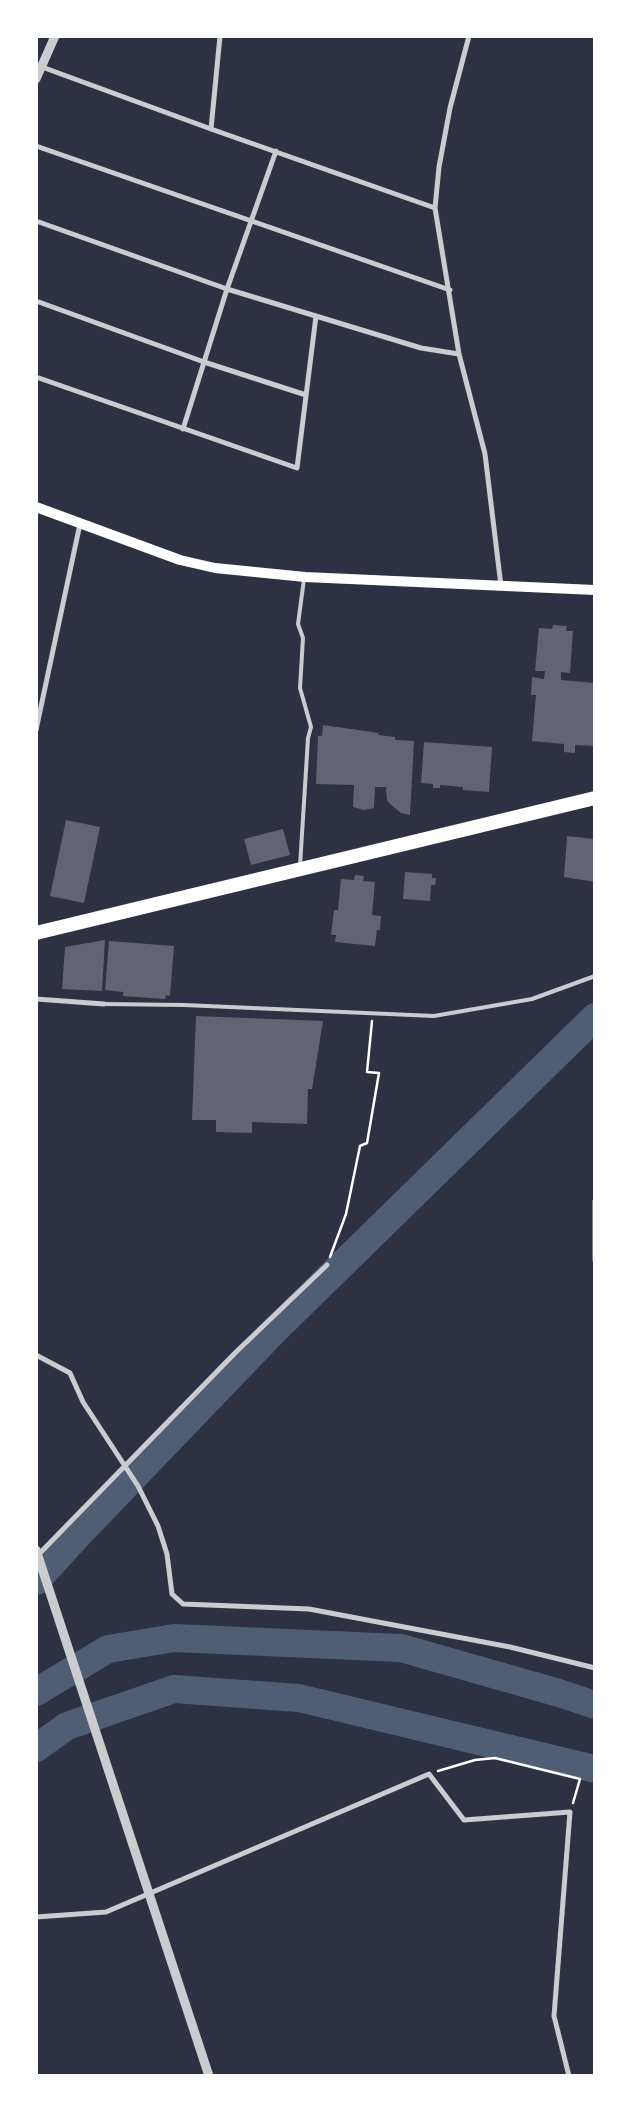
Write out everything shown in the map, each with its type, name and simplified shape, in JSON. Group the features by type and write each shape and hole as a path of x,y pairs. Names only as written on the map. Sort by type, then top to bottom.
{"highway":[{"path":"36,933 595,798"}],"main road":[{"path":"36,507 180,560 215,568 305,577 595,590"}],"street":[{"path":"36,79 55,36"},
{"path":"212,130 220,36"},
{"path":"469,36 444,141 435,208 450,290 459,354 485,454 501,586"},
{"path":"42,67 212,130 435,208"},
{"path":"36,146 450,290"},
{"path":"183,428 227,289 276,151"},
{"path":"36,221 227,289 421,348 459,354"},
{"path":"36,301 204,362 306,395"},
{"path":"36,377 297,468 316,316"},
{"path":"36,730 81,523"},
{"path":"36,999 104,1004"},
{"path":"595,1201 595,1260"},
{"path":"209,2076 37,1554 126,1468 236,1352 327,1265"},
{"path":"36,1355 70,1373 83,1402 138,1486 158,1526 167,1554 172,1594 184,1604 309,1609 510,1647 595,1668"},
{"path":"36,1917 106,1912 429,1774 464,1820 570,1812 554,2016 569,2076"}],"lane":[{"path":"300,868 308,738 311,727 300,688 303,638 298,624 305,577"},
{"path":"104,1004 184,1005 434,1016 532,999 595,976"}],"path":[{"path":"327,1265 346,1214 360,1146 367,1143 380,1073 367,1072 373,1013"},
{"path":"429,1774 475,1760 495,1758 580,1779 570,1812"}],"building":[{"path":"553,625 567,626 566,631 573,631 570,673 561,672 561,680 595,683 595,746 575,745 575,753 564,752 564,744 532,741 536,695 531,695 532,677 544,679 545,671 535,671 539,628 552,629"},
{"path":"323,725 379,733 378,735 395,737 395,740 414,741 410,815 401,813 391,805 387,800 386,787 375,787 374,808 364,810 353,807 354,785 316,784 318,736 322,736"},
{"path":"424,742 492,747 489,792 463,790 463,787 440,785 440,788 433,788 433,784 421,783"},
{"path":"66,820 100,827 84,903 50,896"},
{"path":"283,829 290,855 251,865 244,839"},
{"path":"567,836 595,839 595,882 564,877"},
{"path":"405,872 432,874 432,878 436,878 435,885 431,885 430,901 403,899"},
{"path":"355,875 364,876 363,881 375,882 372,915 381,916 380,930 377,930 375,946 335,942 336,935 331,935 334,910 338,910 341,879 354,880"},
{"path":"105,940 102,991 62,989 65,947"},
{"path":"109,941 174,946 170,996 166,995 165,999 123,996 123,992 105,990"},
{"path":"196,1016 323,1021 312,1089 308,1089 307,1124 252,1122 252,1133 216,1132 216,1120 192,1120"}],"waterway":[{"path":"36,1581 273,1332 595,1017"},
{"path":"36,1692 108,1649 174,1638 401,1648 595,1705"},
{"path":"36,1748 67,1726 174,1689 299,1698 595,1769"}]}
